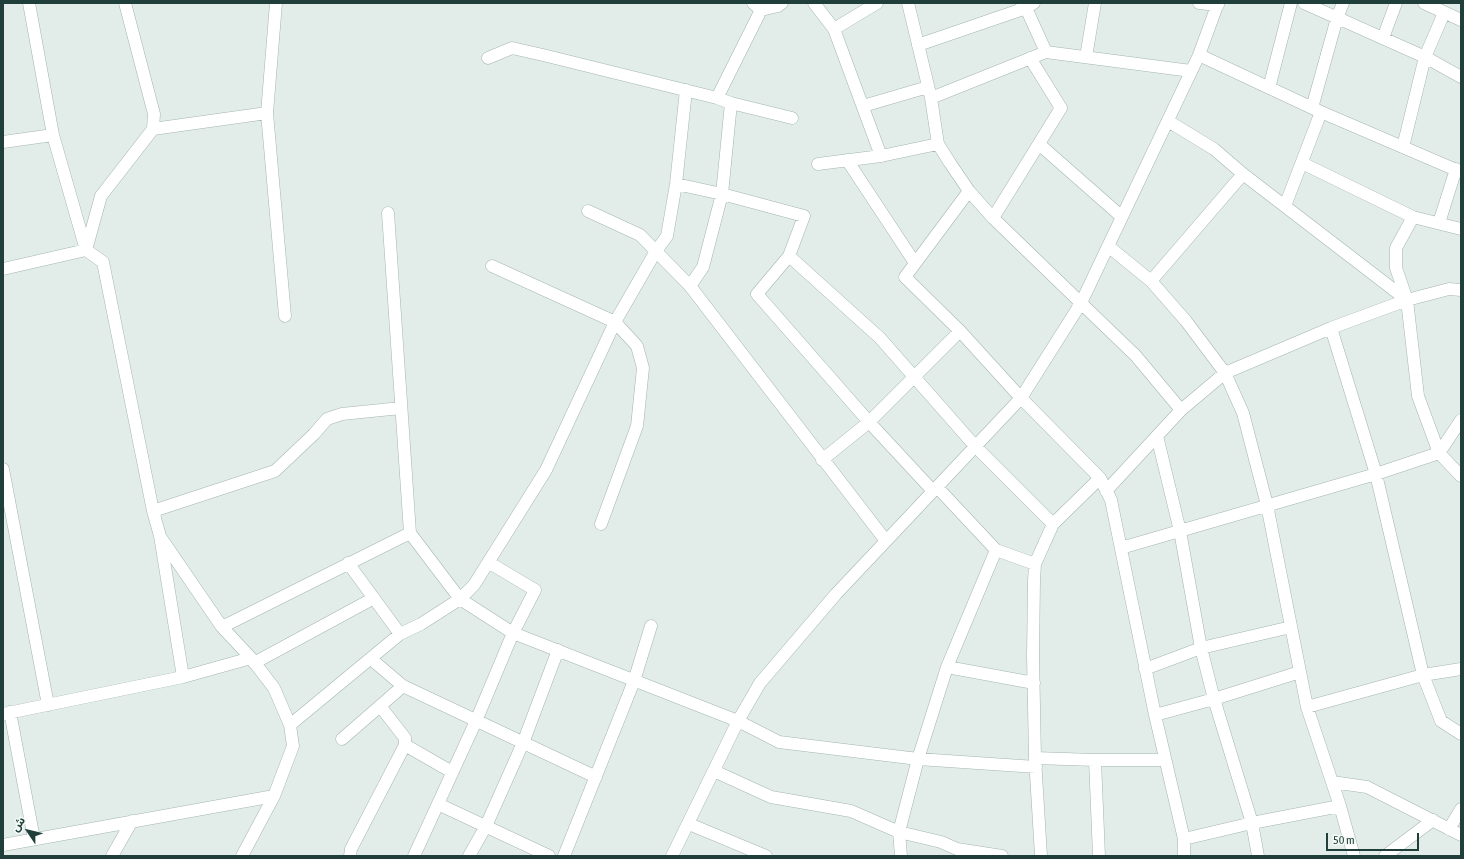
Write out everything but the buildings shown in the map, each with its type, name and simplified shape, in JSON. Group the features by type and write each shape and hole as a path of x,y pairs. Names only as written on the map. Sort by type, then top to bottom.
{"street":[{"path":"29,3 53,135 86,250 103,262 153,511 160,536 183,677"},
{"path":"86,250 101,196 152,129 154,114 125,3"},
{"path":"276,3 266,113 285,316"},
{"path":"717,98 757,6 778,6 782,3"},
{"path":"814,3 834,29 881,156"},
{"path":"834,29 877,3"},
{"path":"908,3 930,92 938,144 969,191 994,218 1081,304 1136,356 1181,410"},
{"path":"1086,57 1095,3"},
{"path":"672,856 689,824 738,721 760,683 836,594 1021,398 1081,304 1199,55 1218,4 1199,3"},
{"path":"1269,88 1291,3"},
{"path":"1304,3 1425,57 1461,77"},
{"path":"1285,206 1302,163 1317,110 1337,18 1343,3"},
{"path":"1383,38 1396,3"},
{"path":"1424,3 1461,20"},
{"path":"918,45 1028,5 1046,52"},
{"path":"1403,146 1425,57 1444,13"},
{"path":"488,58 512,48 686,90 730,103 792,118"},
{"path":"863,106 930,92 1046,52 1191,71"},
{"path":"1199,55 1317,110 1459,170 1439,223"},
{"path":"994,218 1061,108 1030,58"},
{"path":"290,725 400,634 421,624 460,599 474,585 546,470 615,322 656,251 667,236 676,184 686,90"},
{"path":"690,286 703,267 722,194 730,103"},
{"path":"152,129 266,113"},
{"path":"1168,121 1214,149 1243,174 1407,300"},
{"path":"3,142 53,135"},
{"path":"818,164 881,156 938,144"},
{"path":"1039,144 1122,217"},
{"path":"847,160 915,263"},
{"path":"1302,163 1413,217 1461,229"},
{"path":"1151,281 1243,174"},
{"path":"676,184 722,194 804,216 789,256 757,294 869,422 996,550 1036,564"},
{"path":"969,191 905,277 960,331 1021,398 1100,478 1111,500 1154,715 1184,839 1184,856"},
{"path":"588,211 640,235 690,286 822,460 886,541"},
{"path":"388,213 410,533 460,599 512,633 738,721 779,742 918,759 1035,762 1165,760"},
{"path":"1413,217 1396,248 1396,268 1407,300 1418,396 1439,453 1461,476"},
{"path":"1108,246 1151,281 1186,321 1225,373 1243,413 1267,505 1307,706 1340,806 1354,856"},
{"path":"3,269 86,250"},
{"path":"789,256 880,338 975,446 1053,524"},
{"path":"492,266 615,322 637,346 643,368 637,426 601,524"},
{"path":"1106,491 1181,410 1225,373 1331,328 1407,300 1449,289 1461,290"},
{"path":"1331,328 1376,474 1423,675 1440,722 1461,734"},
{"path":"822,460 869,422 960,331"},
{"path":"153,511 275,470 314,434 327,419 342,414 401,408"},
{"path":"1121,548 1376,474 1439,453 1461,420"},
{"path":"1157,436 1180,531 1202,648 1214,699 1252,823 1258,856"},
{"path":"3,469 48,705"},
{"path":"1041,856 1035,762 1034,581 1036,564 1053,524 1100,478"},
{"path":"222,627 410,533"},
{"path":"160,536 222,627 274,688 290,725 293,746 274,796 242,856"},
{"path":"901,856 899,832 918,759 947,667 996,550"},
{"path":"414,856 476,721 512,633 535,590 488,562"},
{"path":"348,563 400,634"},
{"path":"34,839 7,713 183,677 252,661 374,598"},
{"path":"564,856 634,681 651,626"},
{"path":"1145,669 1202,648 1291,626"},
{"path":"469,856 486,826 523,743 558,650"},
{"path":"371,659 403,686 596,778"},
{"path":"947,667 1034,683"},
{"path":"1307,706 1423,675 1461,669"},
{"path":"1154,715 1214,699 1300,672"},
{"path":"342,738 403,686"},
{"path":"350,856 351,849 405,745 405,738 380,706"},
{"path":"405,745 452,772"},
{"path":"1095,760 1099,856"},
{"path":"714,771 771,797 851,811 899,832 941,842 957,852 1002,856"},
{"path":"1332,782 1367,786 1461,835"},
{"path":"3,845 274,796"},
{"path":"438,804 549,856"},
{"path":"1184,839 1252,823 1340,806"},
{"path":"1449,829 1461,809"},
{"path":"1385,856 1433,820"},
{"path":"112,856 132,821"},
{"path":"689,824 766,856"}]}
